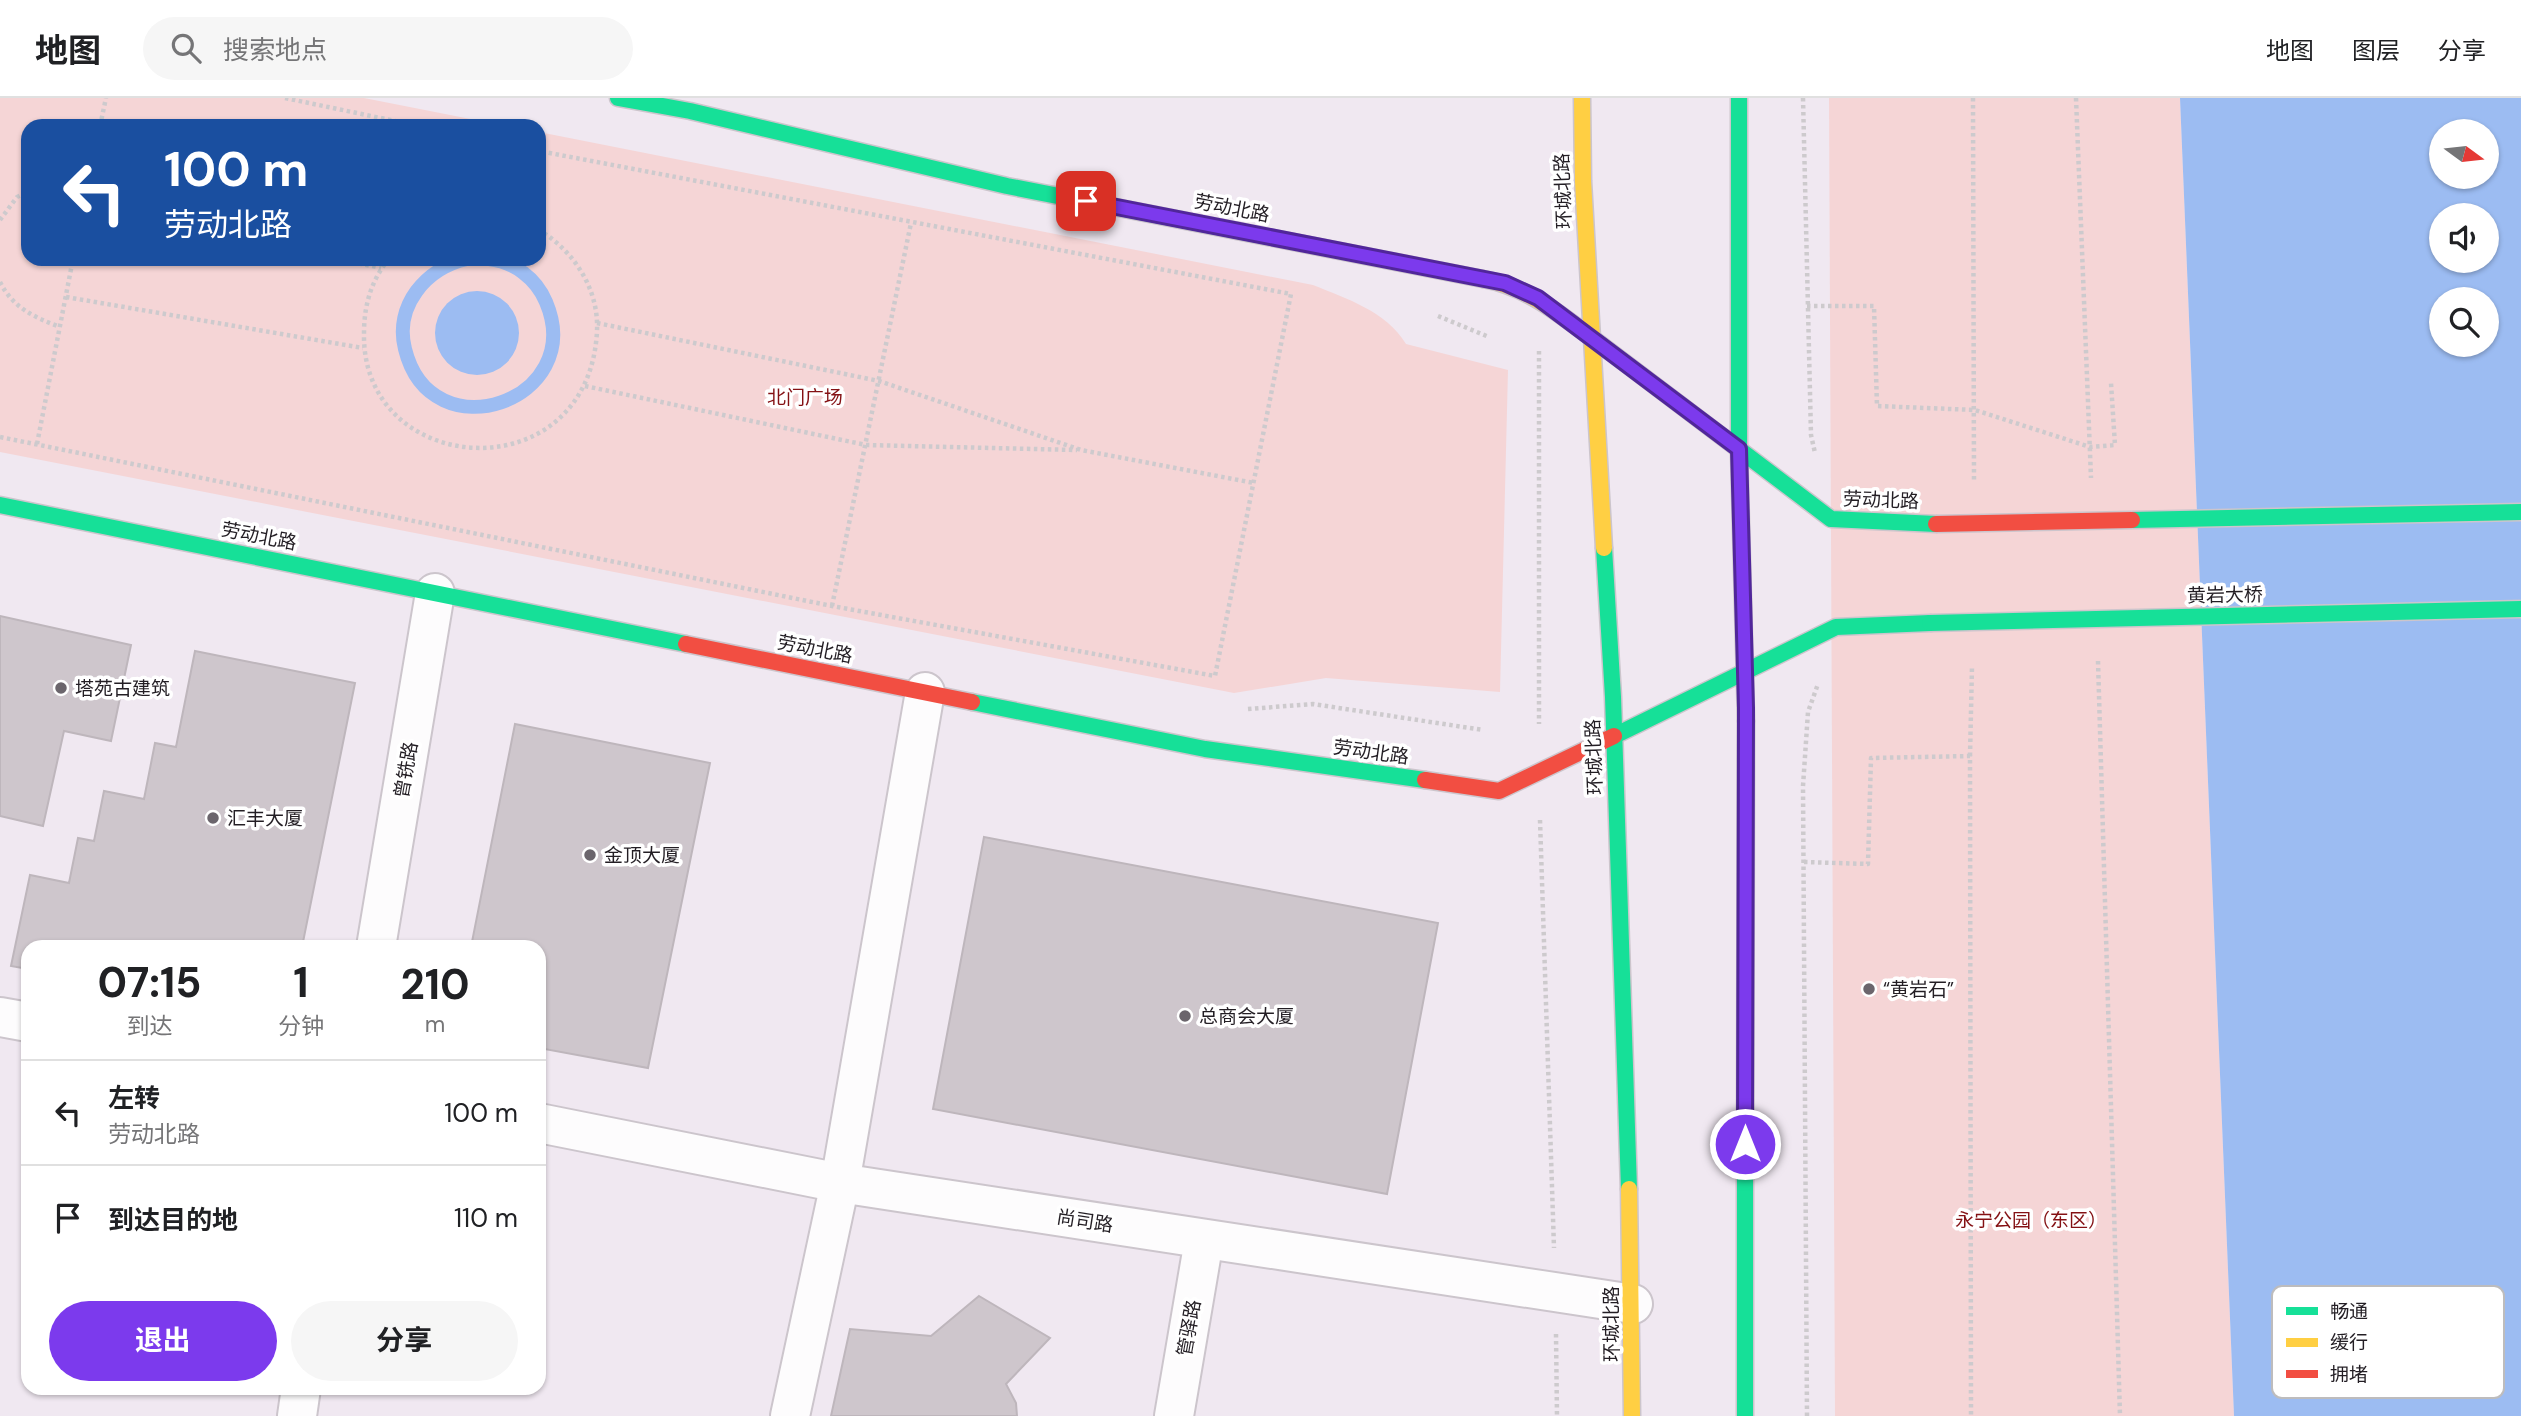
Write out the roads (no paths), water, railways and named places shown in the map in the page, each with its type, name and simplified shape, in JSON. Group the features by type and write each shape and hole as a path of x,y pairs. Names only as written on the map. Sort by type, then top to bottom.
{"main road":[{"name":"劳动北路","path":"618,98 703,114 1007,186 1505,283 1538,298 1830,519 1936,524 2521,512"},
{"name":"环城北路","path":"1582,98 1583,181 1614,736 1633,1304 1632,1416"},
{"path":"1739,98 1739,449 1745,672 1745,1416"},
{"name":"劳动北路","path":"0,505 1205,749 1499,791 1836,627"},
{"name":"黄岩大桥","path":"1836,627 2521,609"}],"street":[{"name":"曾铣路","path":"377,940 436,593"},
{"path":"790,1416 840,1183 925,692"},
{"path":"0,1017 21,1021"},
{"name":"尚司路","path":"546,1124 840,1183 1633,1304"},
{"name":"管驿路","path":"1174,1416 1204,1240"},
{"path":"297,1416 300,1395"}],"water":[{"path":"2180,98 2521,98 2521,1416 2234,1416"},
{"path":"477,291 493,294 507,303 516,317 519,333 516,349 507,363 493,372 477,375 461,372 447,363 438,349 435,333 438,317 447,303 461,294"}],"waterway":[{"path":"448,266 426,280 409,304 404,318 405,349 420,381 444,400 472,407 501,402 527,388 545,366 553,337 546,302 530,279 511,266"}],"place":[{"name":"塔苑古建筑","path":"61,688"},
{"name":"汇丰大厦","path":"213,818"},
{"name":"金顶大厦","path":"590,855"},
{"name":"“黄岩石”","path":"1869,989"},
{"name":"总商会大厦","path":"1185,1016"}],"park label":[{"name":"北门广场","path":"805,397"},
{"name":"永宁公园（东区）","path":"2031,1220"}]}
